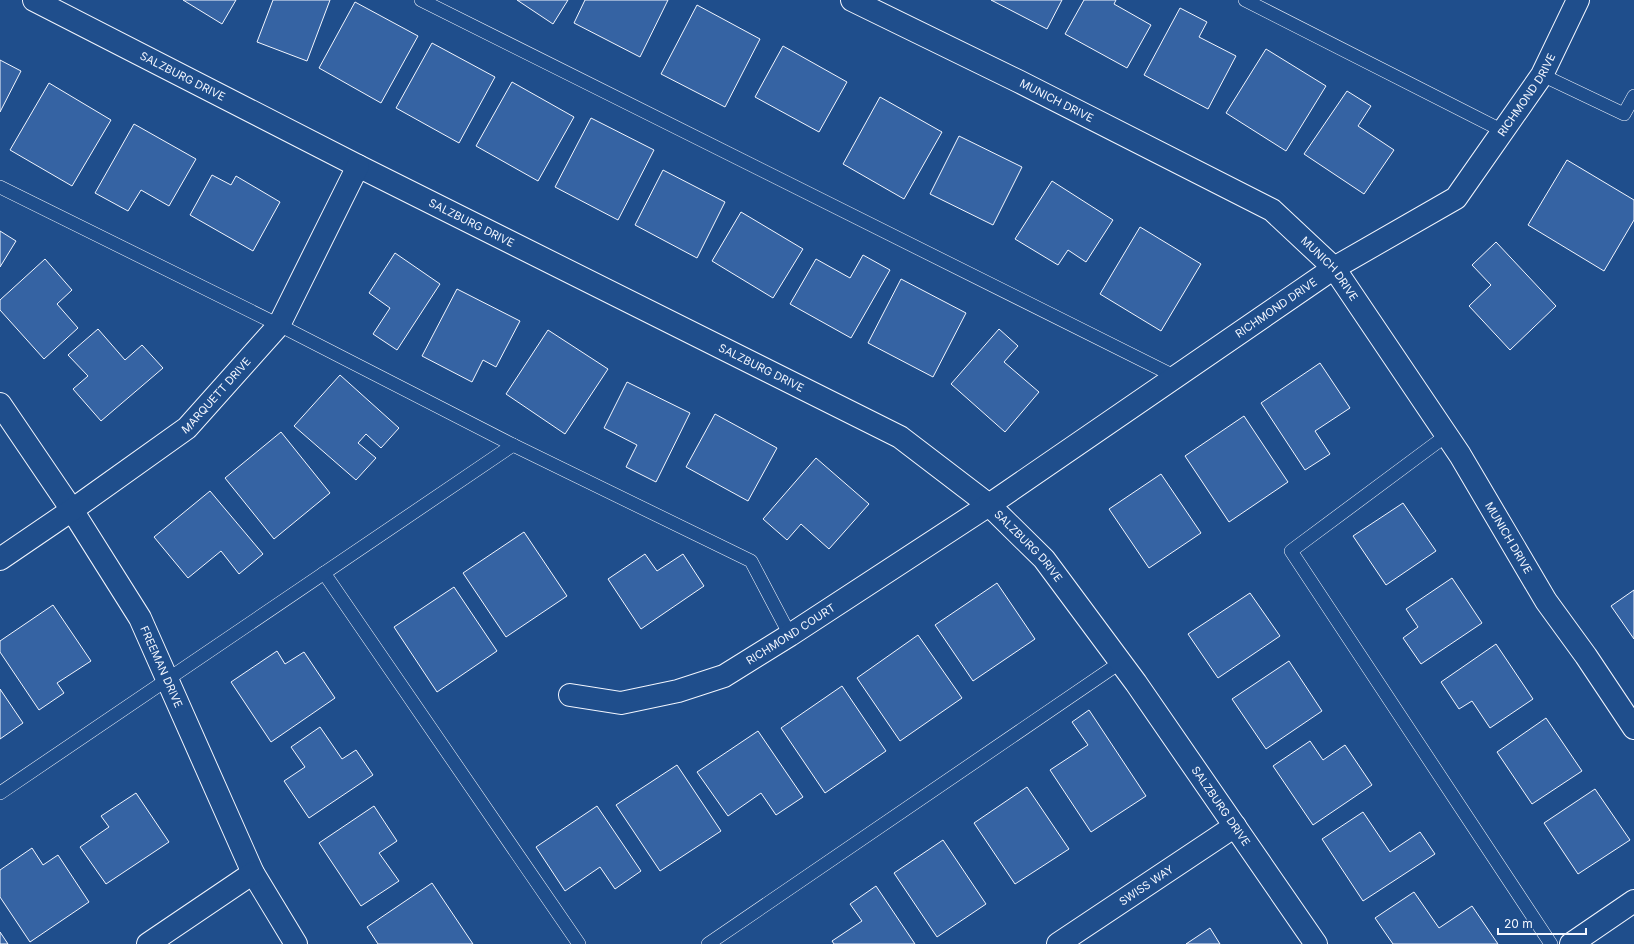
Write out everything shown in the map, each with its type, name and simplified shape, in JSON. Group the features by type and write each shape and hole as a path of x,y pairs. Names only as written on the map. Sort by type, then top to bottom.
{"street":[{"name":"SALZBURG DRIVE","path":"34,0 358,166 900,437 989,505 1044,559 1121,662 1316,944"},
{"name":"MUNICH DRIVE","path":"852,0 1018,81 1272,210 1334,268 1460,455 1546,601 1586,656 1634,728"},
{"name":"RICHMOND DRIVE","path":"989,505 1334,268 1456,198 1542,75 1578,0"},
{"name":"MARQUETT DRIVE","path":"0,559 187,428 279,325 358,166"},
{"name":"FREEMAN DRIVE","path":"0,404 72,510 140,618 253,873 296,944"},
{"name":"RICHMOND COURT","path":"570,695 621,703 678,691 724,676 790,635 989,505"},
{"name":"SWISS WAY","path":"1070,940 1234,826"},
{"path":"148,944 253,873"},
{"path":"1571,944 1634,901"}],"lane":[{"path":"421,0 1176,377"},
{"path":"1245,0 1504,131"},
{"path":"1542,75 1629,116 1634,96"},
{"path":"0,187 279,325 513,445 751,561 790,635"},
{"path":"1447,435 1291,551 1551,944"},
{"path":"0,793 513,445"},
{"path":"324,572 579,944"},
{"path":"708,944 1121,662"}],"building":[{"path":"183,0 236,0 222,24"},
{"path":"273,0 330,0 307,61 257,42"},
{"path":"517,0 568,0 553,24"},
{"path":"585,0 668,0 640,57 574,23"},
{"path":"991,0 1062,0 1047,29"},
{"path":"1084,0 1116,0 1114,4 1151,25 1127,68 1065,34"},
{"path":"355,2 418,36 381,103 319,68"},
{"path":"697,5 760,39 725,107 661,74"},
{"path":"1180,8 1207,22 1199,37 1236,56 1208,109 1144,75"},
{"path":"432,43 495,77 459,143 396,108"},
{"path":"783,46 847,82 819,132 755,97"},
{"path":"1266,49 1326,86 1286,151 1226,113"},
{"path":"0,60 21,71 0,112"},
{"path":"512,82 574,117 538,181 476,146"},
{"path":"49,83 111,120 72,186 10,150"},
{"path":"1347,91 1371,106 1358,126 1394,150 1364,194 1304,154"},
{"path":"880,97 942,132 904,199 843,164"},
{"path":"591,118 654,150 618,220 555,187"},
{"path":"134,124 196,159 169,206 141,190 128,211 95,193"},
{"path":"959,136 1022,167 993,225 930,194"},
{"path":"1567,160 1634,200 1634,220 1604,271 1528,225"},
{"path":"663,170 725,202 697,258 635,225"},
{"path":"212,175 231,185 236,176 280,202 253,251 190,215"},
{"path":"1052,181 1113,220 1086,262 1068,250 1058,265 1015,239"},
{"path":"741,212 803,249 773,298 712,261"},
{"path":"1140,227 1201,264 1161,331 1100,294"},
{"path":"0,231 16,241 0,267"},
{"path":"1496,242 1556,306 1510,350 1469,306 1491,285 1472,265"},
{"path":"395,253 440,284 397,350 373,334 390,308 369,293"},
{"path":"863,255 890,270 851,338 790,304 816,259 850,278"},
{"path":"45,259 72,290 57,304 78,328 44,359 0,310 0,300"},
{"path":"901,279 966,313 933,377 868,343"},
{"path":"457,289 520,321 496,367 483,360 472,382 422,356"},
{"path":"98,329 125,360 142,345 163,368 101,421 73,389 88,376 68,355"},
{"path":"999,329 1018,346 1004,362 1039,392 1005,432 951,384"},
{"path":"548,330 608,369 565,434 506,394"},
{"path":"1320,363 1350,408 1315,431 1330,454 1305,470 1261,403"},
{"path":"340,375 399,428 381,448 366,434 358,443 376,458 356,480 294,426"},
{"path":"627,382 690,413 656,482 626,467 637,445 604,428"},
{"path":"715,414 777,448 748,501 686,467"},
{"path":"1244,416 1288,482 1229,522 1185,456"},
{"path":"281,432 330,493 274,539 225,478"},
{"path":"816,458 869,504 829,549 801,524 787,540 763,519"},
{"path":"1161,474 1201,533 1149,568 1109,509"},
{"path":"210,491 263,554 239,574 221,551 188,578 154,537"},
{"path":"1403,503 1436,551 1386,585 1353,536"},
{"path":"524,532 567,596 506,637 463,573"},
{"path":"645,554 657,571 683,554 704,586 641,629 608,579"},
{"path":"1452,578 1482,623 1421,664 1403,638 1418,627 1406,609"},
{"path":"997,583 1035,639 973,681 935,625"},
{"path":"454,587 497,651 437,692 394,627"},
{"path":"1634,590 1634,639 1611,606"},
{"path":"1250,593 1280,636 1218,678 1188,634"},
{"path":"53,605 91,661 57,683 64,693 39,710 0,652 0,641"},
{"path":"918,635 962,698 900,741 857,678"},
{"path":"1496,644 1533,699 1490,728 1472,701 1459,709 1441,682"},
{"path":"277,651 285,664 304,652 335,698 271,742 231,682"},
{"path":"1289,661 1322,711 1266,749 1232,699"},
{"path":"842,686 886,751 825,793 781,728"},
{"path":"0,689 23,723 0,739"},
{"path":"1089,710 1146,796 1091,832 1050,770 1088,745 1072,722"},
{"path":"1546,718 1582,771 1532,804 1497,752"},
{"path":"320,727 342,759 356,750 373,775 309,818 284,781 305,767 291,747"},
{"path":"758,731 803,797 776,815 761,793 728,816 697,772"},
{"path":"1310,741 1323,760 1345,745 1372,785 1313,825 1273,766"},
{"path":"677,765 721,831 660,871 616,805"},
{"path":"1027,787 1069,849 1015,884 974,823"},
{"path":"1595,789 1630,840 1578,874 1544,823"},
{"path":"136,793 169,842 106,884 80,847 109,827 101,816"},
{"path":"374,806 397,841 379,853 399,881 361,906 319,843"},
{"path":"597,806 641,871 615,889 600,867 565,891 536,847"},
{"path":"1363,812 1390,852 1420,832 1435,854 1363,901 1322,839"},
{"path":"943,840 986,904 937,937 894,873"},
{"path":"32,848 43,865 58,855 89,902 30,942 0,897 0,870"},
{"path":"432,883 473,944 378,944 367,927"},
{"path":"876,886 915,944 834,944 832,941 862,921 850,904"},
{"path":"1414,892 1439,928 1472,906 1498,944 1393,944 1375,918"},
{"path":"1210,928 1220,944 1186,944"},
{"path":"0,932 8,944 0,944"}]}
